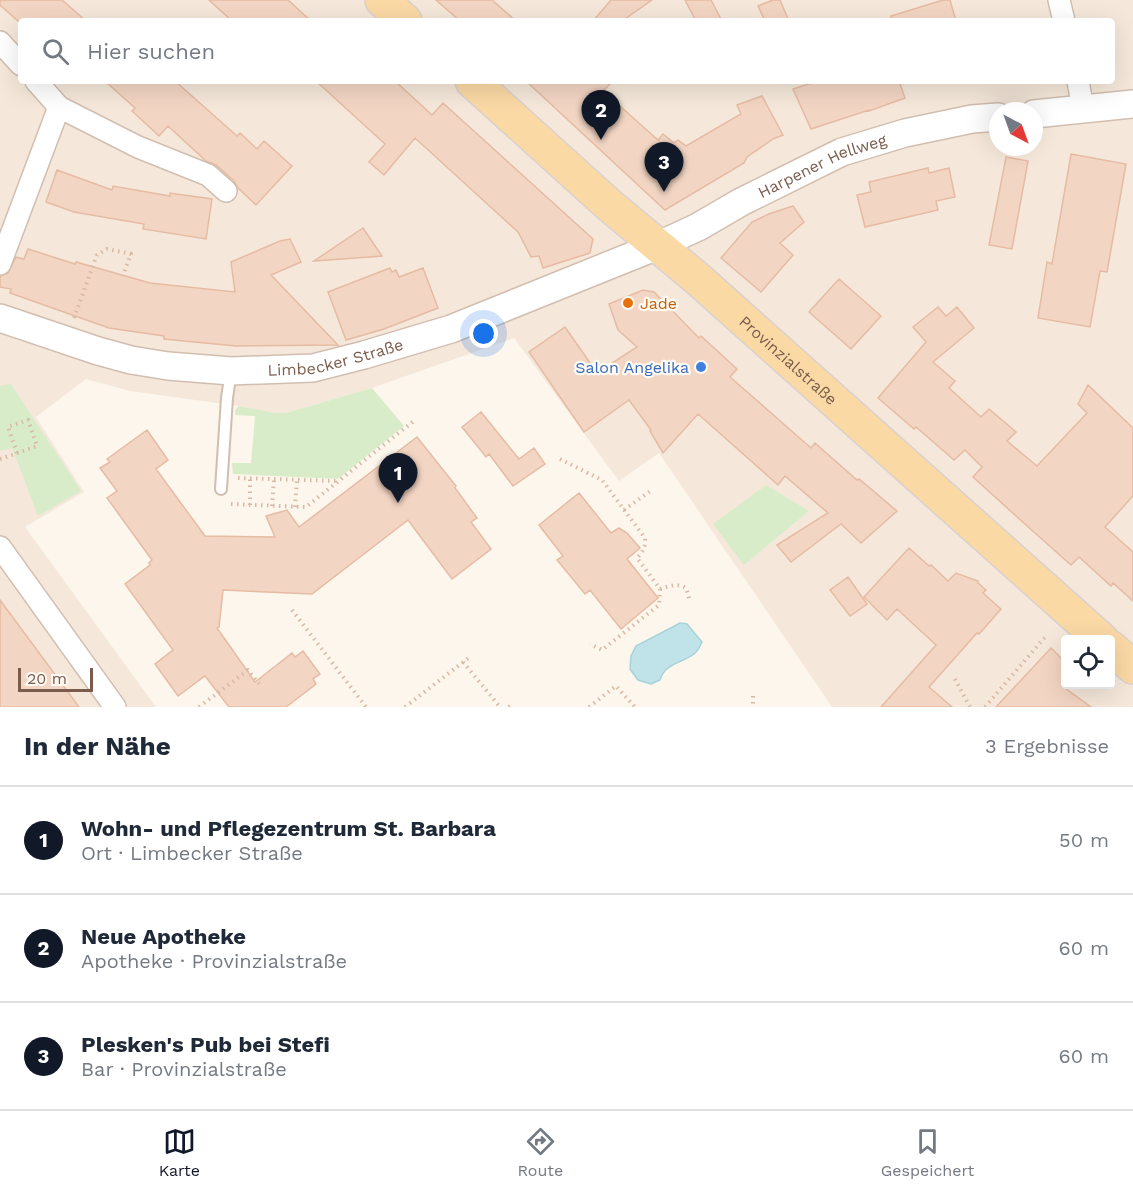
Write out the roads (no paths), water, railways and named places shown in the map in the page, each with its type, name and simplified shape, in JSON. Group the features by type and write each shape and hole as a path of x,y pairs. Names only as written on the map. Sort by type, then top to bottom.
{"main road":[{"path":"382,0 402,18"},
{"name":"Provinzialstraße","path":"475,84 608,204 699,280 1098,635"},
{"path":"1115,651 1133,667"}],"street":[{"path":"1059,0 1063,18"},
{"path":"0,42 18,62"},
{"path":"39,84 59,107 138,147 208,176 226,191"},
{"path":"1079,84 1083,109"},
{"path":"1043,113 1133,104"},
{"path":"0,264 59,107"},
{"name":"Harpener Hellweg","path":"657,246 842,152 905,133 989,118"},
{"name":"Limbecker Straße","path":"0,318 130,360 168,366 231,371 313,368 451,329 657,246"},
{"path":"0,547 115,707"}],"lane":[{"path":"221,489 231,371"}],"water":[{"path":"680,623 687,624 702,642 698,650 666,670 660,680 651,684 638,680 630,669 631,656 636,646"}],"place":[{"name":"Neue Apotheke","path":"601,140"},
{"name":"Plesken's Pub bei Stefi","path":"664,192"},
{"name":"Jade","path":"628,303"},
{"name":"Salon Angelika","path":"701,367"},
{"name":"Wohn- und Pflegezentrum St. Barbara","path":"398,503"}]}
